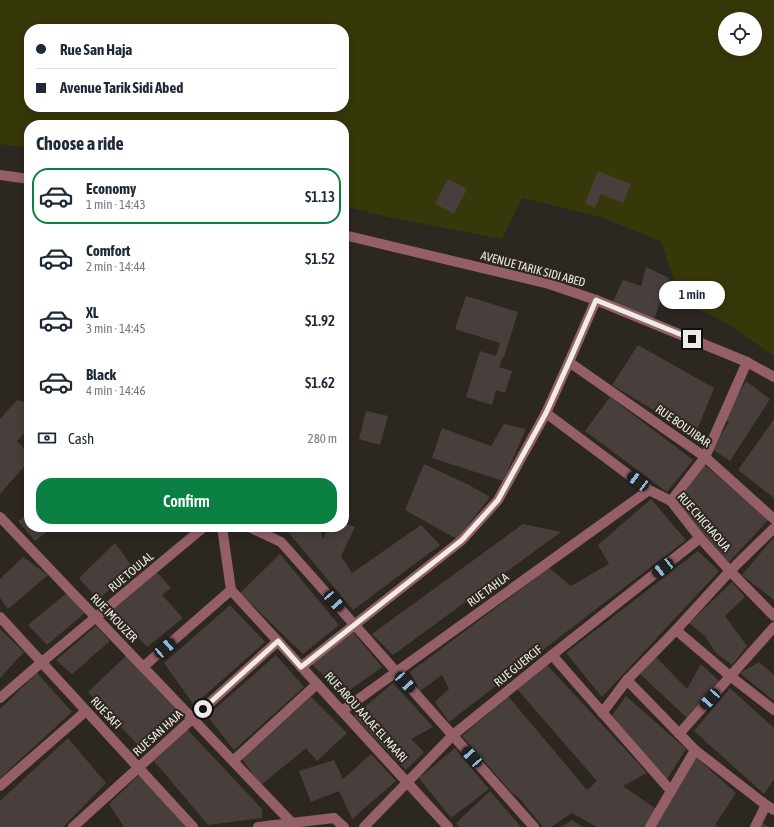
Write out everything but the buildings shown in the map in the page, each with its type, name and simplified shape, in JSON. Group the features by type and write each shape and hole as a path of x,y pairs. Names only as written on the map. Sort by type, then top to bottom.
{"street":[{"path":"0,175 24,178"},
{"name":"AVENUE TARIK SIDI ABED","path":"349,236 549,284 596,300 747,362 774,377"},
{"path":"301,667 462,540 498,500 546,413 596,300"},
{"name":"RUE BOUJIBAR","path":"569,362 705,457 774,519"},
{"path":"671,501 705,457 747,362"},
{"name":"RUE CHICHAOUA","path":"546,413 649,490 671,501 700,538 774,616"},
{"name":"RUE TAHLA","path":"342,711 649,490"},
{"name":"RUE IMOUZER","path":"0,518 292,823"},
{"path":"602,712 627,680 676,630 730,571 774,528"},
{"name":"RUE TOULAL","path":"0,698 198,532"},
{"path":"143,667 231,590 223,532"},
{"path":"260,532 281,542 534,827"},
{"name":"RUE GUERCIF","path":"364,827 453,735 700,538"},
{"name":"RUE ABOU AALAE EL MAARI","path":"231,590 448,827"},
{"name":"RUE SAFI","path":"0,617 192,827"},
{"path":"679,734 774,628"},
{"path":"676,630 730,676 774,710"},
{"name":"RUE SAN HAJA","path":"73,827 278,641"},
{"path":"552,655 671,791"},
{"path":"627,680 695,750 770,807 755,827"},
{"path":"233,761 318,684"},
{"path":"0,786 86,711"},
{"path":"650,827 695,750"},
{"path":"258,827 334,818 344,827"}],"shaded area":[{"path":"0,0 774,0 774,356 725,322 681,302 661,241 600,217 522,198 502,239 388,217 349,207 349,120 24,120 24,147 0,144"}],"route":[{"path":"203,709 278,641 301,667 462,540 498,500 546,413 596,300 692,339"}]}
